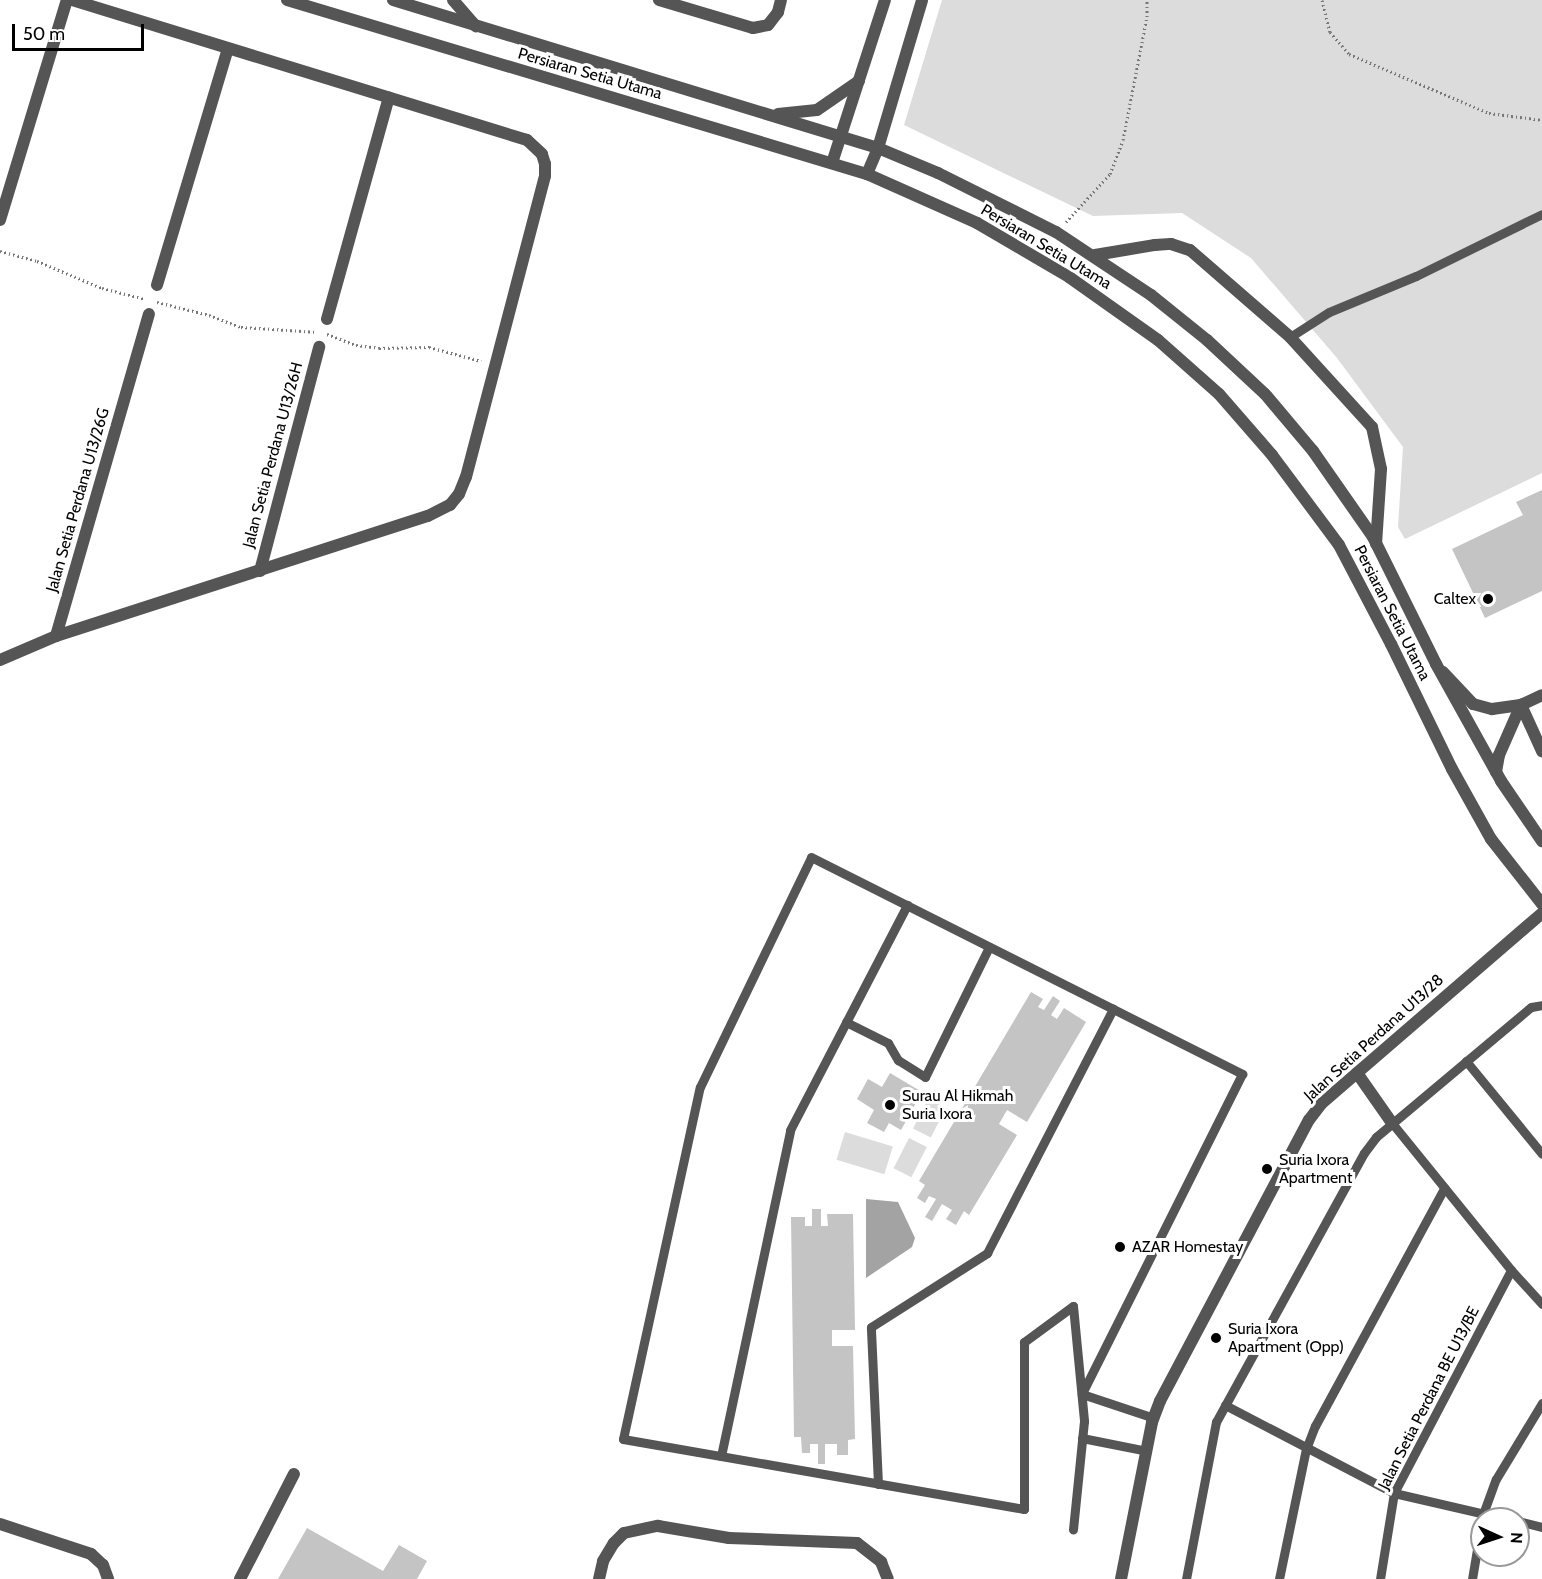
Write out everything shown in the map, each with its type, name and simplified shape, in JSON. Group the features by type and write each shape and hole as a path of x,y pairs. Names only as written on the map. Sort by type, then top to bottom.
{"street":[{"path":"0,220 67,0"},
{"path":"0,660 56,636 428,516 450,505 459,494 466,477 545,177 542,154 526,140 74,0"},
{"name":"Persiaran Setia Utama","path":"287,0 867,174 977,223 1069,277 1158,340 1219,394 1272,455 1339,545 1391,644 1452,769 1491,839 1542,904"},
{"name":"Persiaran Setia Utama","path":"393,0 878,148 938,173 1056,232 1095,255 1160,302 1265,394 1313,451 1376,544 1436,664 1496,772 1542,841"},
{"path":"453,0 476,26"},
{"path":"659,0 753,28 768,25 778,12 781,0"},
{"path":"832,163 885,0"},
{"path":"867,174 878,148 922,0"},
{"path":"157,285 228,49"},
{"path":"771,115 818,110 859,81"},
{"path":"327,319 389,97"},
{"path":"1095,255 1171,244 1190,250 1290,337 1372,427 1381,469 1376,544"},
{"name":"Jalan Setia Perdana U13/26G","path":"56,636 149,314"},
{"name":"Jalan Setia Perdana U13/26H","path":"260,571 319,347"},
{"path":"1436,664 1473,704 1492,709 1521,705 1542,695"},
{"path":"1521,705 1542,751"},
{"path":"1496,772 1499,755 1521,705"},
{"name":"Jalan Setia Perdana U13/28","path":"1121,1579 1154,1418 1309,1120 1321,1104 1357,1072 1542,913"},
{"path":"1357,1072 1392,1124"},
{"path":"240,1579 294,1474"},
{"path":"0,1524 91,1554 104,1565 108,1579"},
{"path":"599,1579 603,1561 619,1538 639,1528 658,1526 729,1538 858,1543 881,1562 888,1579"}],"lane":[{"path":"1290,337 1329,312 1416,276 1542,214"},
{"path":"1073,1529 1082,1438 1082,1395 1073,1306 1024,1342 1024,1509 623,1439 700,1087 811,857 1242,1074 1082,1395"},
{"path":"722,1456 790,1130 907,905"},
{"path":"846,1022 888,1043 898,1060 926,1077 989,947"},
{"path":"1186,1579 1216,1422 1364,1153 1376,1137 1466,1061 1531,1007 1542,1005"},
{"path":"878,1484 871,1327 987,1254 1113,1009"},
{"path":"1466,1061 1542,1154"},
{"path":"1392,1124 1511,1270 1542,1304"},
{"path":"1280,1579 1306,1449 1315,1426 1444,1188"},
{"name":"Jalan Setia Perdana BE U13/BE","path":"1380,1579 1394,1493 1511,1270"},
{"path":"1082,1395 1154,1418"},
{"path":"1486,1507 1496,1479 1542,1403"},
{"path":"1225,1405 1394,1493 1470,1511"},
{"path":"1082,1438 1147,1451"}],"path":[{"path":"1056,232 1095,193 1110,174 1123,140 1147,17 1147,0"},
{"path":"1322,0 1330,32 1349,54 1489,113 1542,120"},
{"path":"0,250 37,261 102,288 209,315 241,327 314,331 356,345 380,348 429,347 494,365"}],"shaded area":[{"path":"942,0 1542,0 1542,473 1405,539 1398,527 1403,447 1337,358 1251,258 1182,213 1093,216 904,125"},
{"path":"928,1099 946,1108 931,1137 913,1128"},
{"path":"845,1132 893,1147 884,1174 837,1160"},
{"path":"909,1138 927,1147 911,1177 894,1168"},
{"path":"866,1199 898,1202 915,1238 912,1247 866,1278"}],"building":[{"path":"1542,490 1542,591 1485,618 1452,549 1523,515 1516,502"},
{"path":"1031,992 1043,999 1038,1007 1044,1010 1053,996 1060,1001 1051,1015 1057,1019 1064,1008 1086,1022 1027,1122 1007,1110 999,1124 1017,1135 969,1215 964,1211 956,1225 946,1219 952,1210 942,1204 932,1221 925,1217 936,1199 929,1196 925,1203 917,1198 925,1185 919,1181"},
{"name":"Surau Al Hikmah Suria Ixora","path":"890,1073 922,1092 901,1130 889,1123 884,1132 867,1123 874,1110 857,1099 868,1079 882,1087"},
{"path":"812,1209 821,1209 821,1226 828,1226 827,1214 853,1214 855,1330 832,1330 832,1346 853,1346 855,1439 848,1440 848,1455 837,1455 837,1444 825,1444 825,1464 818,1464 818,1444 810,1444 810,1453 802,1453 801,1437 794,1437 791,1217 805,1217 805,1226 812,1226"},
{"path":"307,1528 383,1571 399,1545 427,1561 417,1579 278,1579"}],"place":[{"name":"Caltex","path":"1488,599"},
{"name":"Surau Al Hikmah Suria Ixora","path":"890,1105"},
{"name":"Suria Ixora Apartment","path":"1267,1169"},
{"name":"AZAR Homestay","path":"1120,1247"},
{"name":"Suria Ixora Apartment (Opp)","path":"1216,1338"}]}
